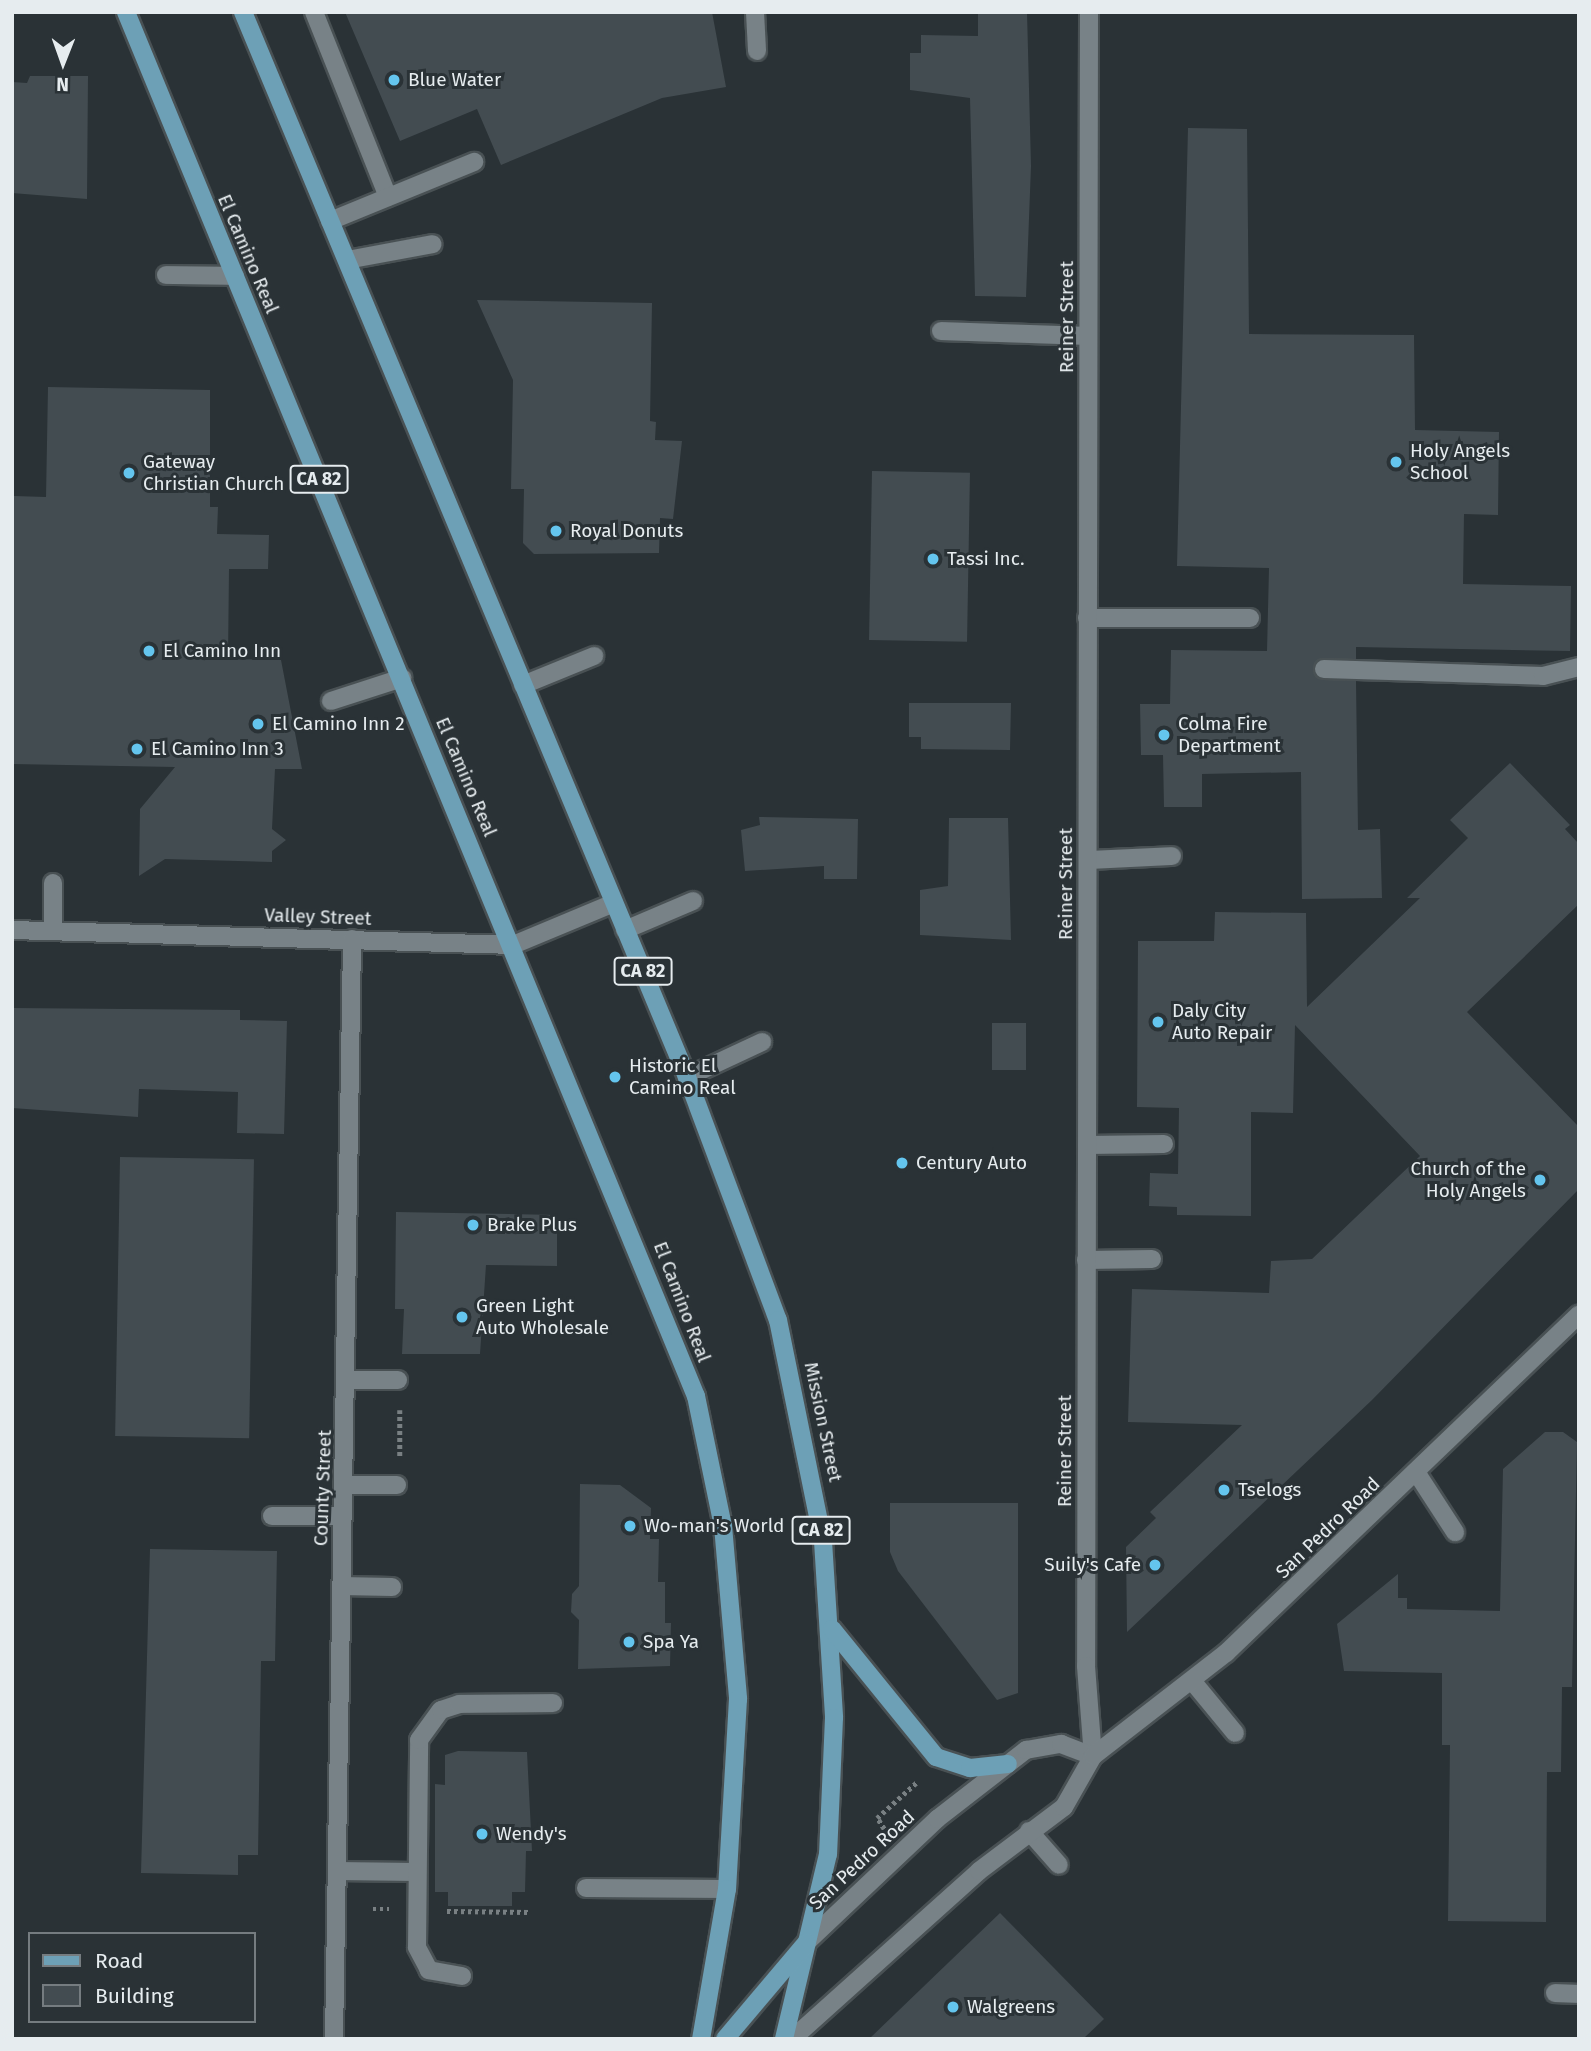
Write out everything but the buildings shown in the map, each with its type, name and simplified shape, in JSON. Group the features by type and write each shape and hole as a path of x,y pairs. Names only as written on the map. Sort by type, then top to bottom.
{"main road":[{"name":"El Camino Real","path":"125,12 684,1363 715,1478 729,1570 738,1723 727,1889"},
{"name":"CA 82","path":"243,12 625,930"},
{"name":"Mission Street","path":"625,930 687,1077 778,1320 811,1463 832,1629 830,1828 808,1941 784,2039"},
{"path":"832,1629 936,1757 970,1768 1008,1764"},
{"name":"CA 82","path":"701,2039 722,1933 727,1889"},
{"name":"San Pedro Road","path":"725,2039 808,1941"}],"street":[{"path":"314,12 388,197"},
{"path":"755,12 757,51"},
{"name":"Reiner Street","path":"1089,12 1086,1666 1093,1756"},
{"path":"330,221 474,162"},
{"path":"347,260 433,244"},
{"path":"166,275 235,276"},
{"path":"941,331 1088,336"},
{"path":"1087,618 1250,618"},
{"path":"523,685 594,656"},
{"path":"1324,669 1543,676 1579,667"},
{"path":"331,701 402,678"},
{"path":"1087,860 1172,856"},
{"path":"53,883 53,931"},
{"path":"625,930 693,901"},
{"name":"Valley Street","path":"12,930 513,945 614,903"},
{"name":"County Street","path":"334,2039 341,1516 347,1380 352,939"},
{"path":"687,1077 762,1042"},
{"path":"1087,1145 1164,1144"},
{"path":"1086,1260 1152,1259"},
{"name":"San Pedro Road","path":"792,2039 1030,1831 1075,1796 1093,1756 1193,1682 1579,1314"},
{"path":"347,1380 398,1380"},
{"path":"1416,1472 1455,1532"},
{"path":"344,1485 399,1479"},
{"path":"272,1516 341,1516"},
{"path":"341,1586 392,1587"},
{"path":"1193,1682 1235,1732"},
{"path":"463,1976 436,1974 424,1965 415,1872 417,1759 427,1724 459,1704 553,1703"},
{"name":"San Pedro Road","path":"808,1941 893,1857 1008,1764 1043,1745 1093,1756"},
{"path":"1030,1831 1059,1865"},
{"path":"337,1871 415,1872"},
{"path":"586,1888 727,1889"},
{"path":"1555,1993 1579,1994"}],"path":[{"path":"399,1479 400,1402"},
{"path":"886,1833 877,1818 916,1782"},
{"path":"373,1909 530,1912"}],"place":[{"name":"Blue Water","path":"394,80"},
{"name":"Holy Angels School","path":"1396,462"},
{"name":"Gateway Christian Church","path":"129,473"},
{"name":"Royal Donuts","path":"556,531"},
{"name":"Tassi Inc.","path":"933,559"},
{"name":"El Camino Inn","path":"149,651"},
{"name":"El Camino Inn 2","path":"258,724"},
{"name":"Colma Fire Department","path":"1164,735"},
{"name":"El Camino Inn 3","path":"137,749"},
{"name":"Daly City Auto Repair","path":"1158,1022"},
{"name":"Historic El Camino Real","path":"615,1077"},
{"name":"Century Auto","path":"902,1163"},
{"name":"Church of the Holy Angels","path":"1540,1180"},
{"name":"Brake Plus","path":"473,1225"},
{"name":"Green Light Auto Wholesale","path":"462,1317"},
{"name":"Tselogs","path":"1224,1490"},
{"name":"Wo-man's World","path":"630,1526"},
{"name":"Suily's Cafe","path":"1155,1565"},
{"name":"Spa Ya","path":"629,1642"},
{"name":"Wendy's","path":"482,1834"},
{"name":"Walgreens","path":"953,2007"}]}
